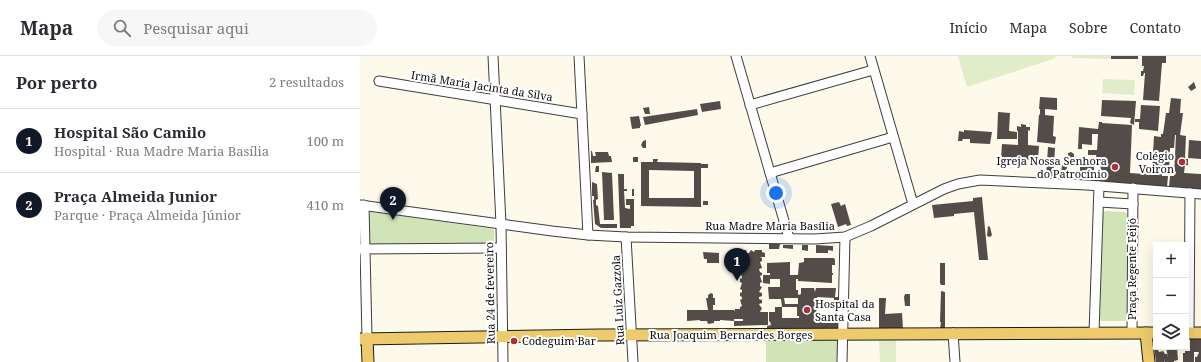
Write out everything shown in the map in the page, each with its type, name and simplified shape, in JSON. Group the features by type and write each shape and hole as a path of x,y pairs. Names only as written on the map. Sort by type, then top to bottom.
{"main road":[{"name":"Praça Regente Feijó","path":"1094,333 1132,333"},
{"name":"Rua Joaquim Bernardes Borges","path":"364,339 502,336 1094,333"},
{"path":"1132,333 1151,333 1149,362"},
{"path":"1189,333 1201,333"},
{"path":"364,339 368,362"}],"street":[{"name":"Rua 24 de fevereiro","path":"493,56 501,224 503,362"},
{"path":"579,56 588,235"},
{"path":"736,56 789,238"},
{"path":"870,56 913,204"},
{"path":"750,105 874,70"},
{"name":"Irmã Maria Jacinta da Silva","path":"379,81 582,114"},
{"path":"770,173 893,137"},
{"name":"Rua Madre Maria Basília","path":"362,205 588,235 626,237 822,239 845,237 871,226 944,189 958,184 992,179 1099,186"},
{"path":"1094,333 1099,186 1201,194"},
{"name":"Praça Regente Feijó","path":"1132,333 1133,188"},
{"path":"1187,314 1190,193"},
{"name":"Praça Regente Feijó","path":"1099,202 1133,204"},
{"path":"362,205 364,339"},
{"name":"Rua Luiz Gazzola","path":"626,237 633,362"},
{"path":"842,362 845,237"},
{"path":"362,249 501,248"},
{"path":"953,334 955,362"}],"green space":[{"path":"958,56 1055,56 1056,58 967,87"},
{"path":"1072,56 1110,56 1110,59 1072,58"},
{"path":"1103,79 1135,80 1134,95 1102,93"},
{"path":"360,210 494,229 494,244 360,244"},
{"path":"1106,211 1124,212 1127,214 1127,320 1125,321 1100,320 1102,214"},
{"path":"769,337 836,337 839,340 838,362 766,362 766,341"},
{"path":"879,337 896,337 896,362 880,362"}],"building":[{"path":"1111,56 1138,56 1138,59 1111,59"},
{"path":"1142,56 1166,56 1166,63 1162,63 1159,101 1143,100 1145,73 1141,76 1141,71 1143,71 1144,66 1142,66"},
{"path":"1194,82 1196,88 1191,91 1188,87"},
{"path":"1040,97 1057,98 1057,110 1045,109 1045,115 1054,116 1053,136 1056,137 1055,144 1037,142"},
{"path":"1171,98 1181,99 1180,113 1183,113 1180,135 1186,136 1185,159 1188,159 1188,165 1185,165 1184,173 1201,174 1201,190 1169,187 1170,176 1174,176 1176,135 1174,148 1170,148 1169,172 1162,171 1162,176 1168,176 1167,187 1080,180 1080,158 1091,159 1091,164 1094,164 1094,173 1100,173 1101,162 1097,162 1096,155 1088,155 1088,150 1097,150 1098,134 1092,134 1092,145 1082,144 1082,149 1078,149 1079,127 1098,129 1099,122 1132,125 1130,173 1158,175 1158,171 1152,171 1154,136 1161,137 1161,134 1163,134 1166,113 1169,113"},
{"path":"1102,100 1136,101 1134,125 1130,123 1131,118 1101,116"},
{"path":"720,101 721,109 702,112 700,104"},
{"path":"1141,105 1160,106 1158,131 1139,129 1139,122 1135,122 1135,119 1140,119"},
{"path":"649,107 650,114 645,114 643,108"},
{"path":"697,109 698,115 645,125 643,117"},
{"path":"998,112 1010,113 1009,131 1017,132 1017,139 997,139"},
{"path":"639,116 640,128 632,129 630,117"},
{"path":"1021,124 1026,125 1026,127 1030,127 1030,131 1028,130 1028,145 1039,146 1038,160 1001,158 1002,144 1018,145 1017,126 1021,127"},
{"path":"964,130 992,132 990,144 970,143 970,139 958,141 959,131 964,132"},
{"path":"646,140 646,148 643,148 641,145 643,141"},
{"path":"1189,140 1201,141 1201,159 1188,158"},
{"path":"1048,147 1055,148 1053,178 1046,177"},
{"path":"591,151 593,156 596,156 595,152 608,152 609,156 611,156 612,162 591,163"},
{"path":"1071,152 1074,154 1074,158 1070,159 1068,157 1068,153"},
{"path":"633,157 638,157 638,162 633,162"},
{"path":"653,159 658,159 657,162 708,164 708,168 701,168 701,207 641,206 641,162 653,162","holes":["649,170 694,171 694,198 649,198"]},
{"path":"1062,165 1067,165 1067,175 1061,174"},
{"path":"596,166 599,166 599,172 595,172"},
{"path":"602,172 612,173 614,220 604,220"},
{"path":"618,174 624,174 624,189 627,189 627,191 624,191 625,208 630,209 630,205 626,205 626,199 634,199 634,226 631,226 631,228 620,228"},
{"path":"592,182 597,184 598,199 596,200 596,205 598,206 600,224 617,224 617,228 601,228 595,224"},
{"path":"632,189 634,189 634,196 632,196"},
{"path":"982,197 988,260 979,260 974,212 934,218 932,205 973,201 973,198"},
{"path":"703,201 708,201 708,205 703,205"},
{"path":"839,202 841,206 845,204 851,225 847,226 846,224 838,227 831,204"},
{"path":"988,226 990,227 992,235 990,237 987,236"},
{"path":"769,244 780,244 779,249 769,249"},
{"path":"783,245 793,245 793,249 783,248"},
{"path":"802,245 808,245 808,251 802,250"},
{"path":"816,245 833,246 833,251 828,250 828,253 816,253"},
{"path":"744,250 749,253 751,250 754,252 755,250 762,250 762,252 765,253 765,257 760,257 762,258 762,261 760,262 762,268 759,269 762,273 760,276 762,282 760,283 760,286 762,287 759,292 762,293 762,296 759,297 759,299 762,300 762,303 759,304 762,308 760,312 768,312 768,325 734,326 734,321 720,320 708,324 707,321 700,320 687,321 687,310 708,310 706,298 708,298 708,295 711,293 713,294 713,298 715,298 713,310 734,310 734,312 735,309 740,309 742,306 740,300 742,297 740,296 740,293 742,290 740,289 742,283 740,282 740,279 742,276 740,275 740,272 742,272 740,266 742,265 742,262 740,259 742,258 742,252","holes":["734,319 743,319 743,321 734,321"]},
{"path":"703,252 719,253 719,263 707,263 707,259 704,259"},
{"path":"732,253 735,253 735,257 732,257"},
{"path":"804,258 834,258 835,260 835,265 832,265 832,283 798,281 798,279 796,279 796,290 798,290 798,295 801,294 801,288 814,288 815,292 816,288 836,288 835,297 838,297 838,302 834,302 834,298 817,297 816,318 838,318 838,330 767,330 767,326 771,325 770,321 769,322 769,312 775,312 775,307 782,307 781,299 769,299 768,287 780,287 780,279 770,279 770,284 763,283 763,275 770,275 770,273 767,273 767,263 790,262 790,275 798,275 799,263 804,262","holes":["784,298 798,298 798,304 785,304","782,307 797,307 797,316 799,316 799,318 782,318"]},
{"path":"940,263 945,263 945,285 941,285 940,283"},
{"path":"941,291 945,292 945,329 940,329"},
{"path":"905,294 910,294 910,306 905,306"},
{"path":"879,298 886,298 885,314 902,313 903,329 879,328"},
{"path":"1190,338 1201,338 1201,362 1195,362 1195,357 1197,357 1199,352 1194,352 1194,362 1183,362 1183,353 1185,353 1185,351 1190,351"},
{"path":"1154,350 1158,350 1159,352 1163,351 1167,354 1168,358 1167,350 1177,350 1178,360 1174,362 1156,362"}],"place":[{"name":"Colégio Voiron","path":"1182,162"},
{"name":"Igreja Nossa Senhora do Patrocínio","path":"1115,167"},
{"name":"Praça Almeida Junior","path":"393,220"},
{"name":"Hospital São Camilo","path":"737,281"},
{"name":"Hospital da Santa Casa","path":"807,310"},
{"name":"Codeguim Bar","path":"514,341"}]}
